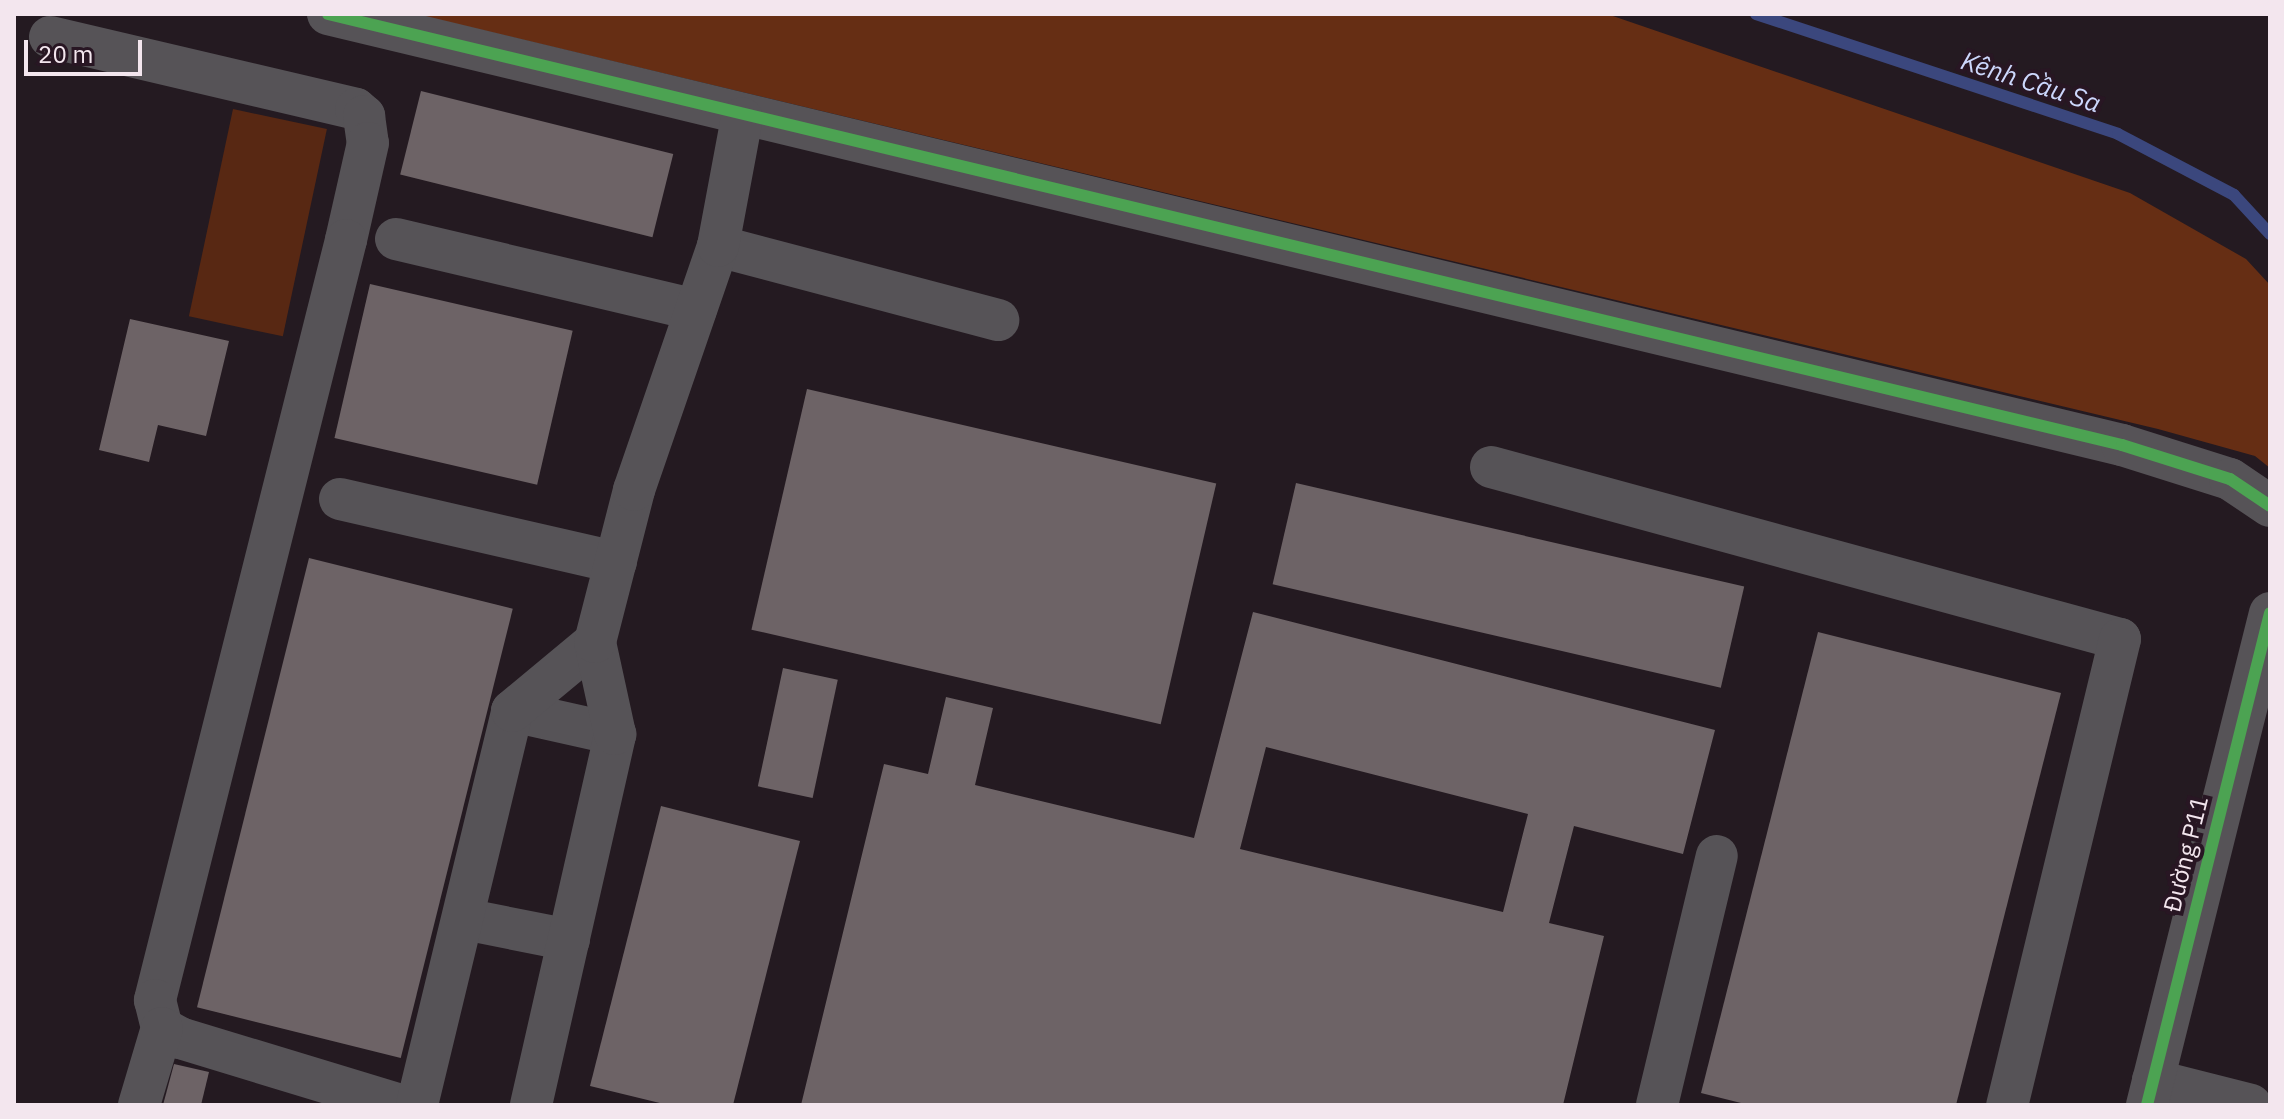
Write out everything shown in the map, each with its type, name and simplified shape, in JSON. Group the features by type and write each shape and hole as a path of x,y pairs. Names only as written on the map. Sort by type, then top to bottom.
{"street":[{"path":"328,14 742,118 2122,445 2230,479 2270,506"},
{"path":"50,37 356,109 368,130 346,240 155,1000 162,1028 139,1105"},
{"path":"531,1105 615,734 595,642 616,562 718,246 742,118"},
{"path":"396,239 696,310"},
{"path":"718,246 998,320"},
{"path":"1491,467 2120,639 2007,1105"},
{"path":"340,499 616,562"},
{"name":"Đường P11","path":"2150,1092 2270,613"},
{"path":"417,1105 512,711 595,642"},
{"path":"512,711 615,734"},
{"path":"1657,1105 1717,856"},
{"path":"464,919 569,940"},
{"path":"162,1028 400,1105"},
{"path":"2150,1092 2251,1105"}],"shaded area":[{"path":"414,14 1607,14 2130,193 2246,259 2270,285 2270,468 2255,456 2158,429"},
{"path":"233,109 327,129 283,336 189,316"}],"building":[{"path":"421,91 673,154 652,237 400,174"},
{"path":"370,284 573,331 537,485 334,438"},
{"path":"130,319 229,341 206,436 158,425 149,462 99,450"},
{"path":"807,389 1216,483 1161,724 751,630"},
{"path":"1296,483 1744,586 1721,688 1273,584"},
{"path":"309,558 513,609 401,1058 197,1007"},
{"path":"1253,612 1715,730 1683,854 1574,826 1549,923 1604,936 1563,1105 801,1105 884,764 928,774 946,697 993,708 975,785 1194,838","holes":["1266,747 1528,814 1503,912 1240,849"]},
{"path":"1818,632 2061,693 1956,1105 1749,1105 1701,1093"},
{"path":"783,668 838,680 813,798 758,786"},
{"path":"661,806 800,841 733,1105 668,1105 590,1086"},
{"path":"174,1064 209,1072 201,1105 163,1105"}],"waterway":[{"name":"Kênh Cầu Sa","path":"1756,14 2118,134 2234,195 2270,234"}],"cycle path":[{"path":"328,14 2122,445 2230,479 2270,506"},
{"path":"2147,1105 2270,613"}]}
